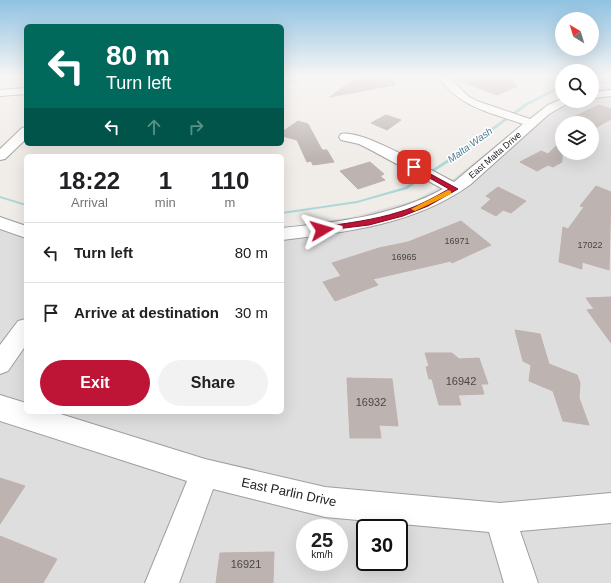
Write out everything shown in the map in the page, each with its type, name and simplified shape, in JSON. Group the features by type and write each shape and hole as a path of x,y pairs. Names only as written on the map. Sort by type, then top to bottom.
{"street":[{"path":"476,104 531,123"},
{"name":"East Malta Drive","path":"284,234 336,228 400,214 425,205 455,189 531,123 555,106"},
{"path":"0,156 24,134"},
{"path":"345,137 363,141 374,146 455,189"},
{"path":"0,223 24,231"},
{"path":"0,363 24,331"},
{"name":"East Parlin Drive","path":"0,408 205,473 326,502 500,518 611,508"},
{"path":"162,583 205,473"},
{"path":"500,518 521,583"}],"shaded area":[{"path":"555,104 555,108 599,108 599,104 611,104 611,583 0,583 0,217 24,223 24,414 284,414 284,228 352,217 415,200 452,180 546,105"}],"building":[{"path":"599,105 611,109 611,119 599,126 599,116 576,116 593,108 599,108"},
{"path":"386,115 401,120 387,130 371,123"},
{"path":"298,121 308,124 322,150 327,150 334,162 313,165 311,161 307,162 297,140 284,137 284,131"},
{"path":"555,147 555,160 562,160 562,162 553,167 548,165 537,171 520,162 541,151 548,154"},
{"path":"370,162 384,174 380,176 385,180 358,189 340,171"},
{"path":"596,186 611,192 609,270 582,262 582,269 559,262 563,227 568,229 584,207 580,206"},
{"path":"498,187 526,201 511,213 503,210 496,216 481,208 491,199 486,196"},
{"path":"461,221 491,245 452,263 451,261 373,279 378,285 335,301 323,282 341,276 332,263 379,248 408,242"},
{"path":"611,297 611,343 587,310 594,309 586,298"},
{"path":"515,330 540,334 549,364 577,375 580,383 579,398 589,425 563,421 553,391 529,381 531,365 523,361"},
{"path":"425,353 452,353 459,359 479,358 488,384 481,384 484,394 458,395 461,405 439,405 432,379 429,379 426,367 429,366"},
{"path":"347,378 392,379 398,426 379,425 381,438 350,438"},
{"path":"0,478 25,486 0,524"},
{"path":"0,536 57,559 43,583 0,583"},
{"path":"274,552 273,583 216,583 220,553"}],"waterway":[{"name":"Malta Wash","path":"284,213 357,202 406,188 454,157 527,104"},
{"name":"Malta Wash","path":"0,197 24,204"}],"slow traffic":[{"path":"415,209 448,192"}],"route":[{"path":"322,230 369,222 400,214 425,205 455,189 414,167"}]}
